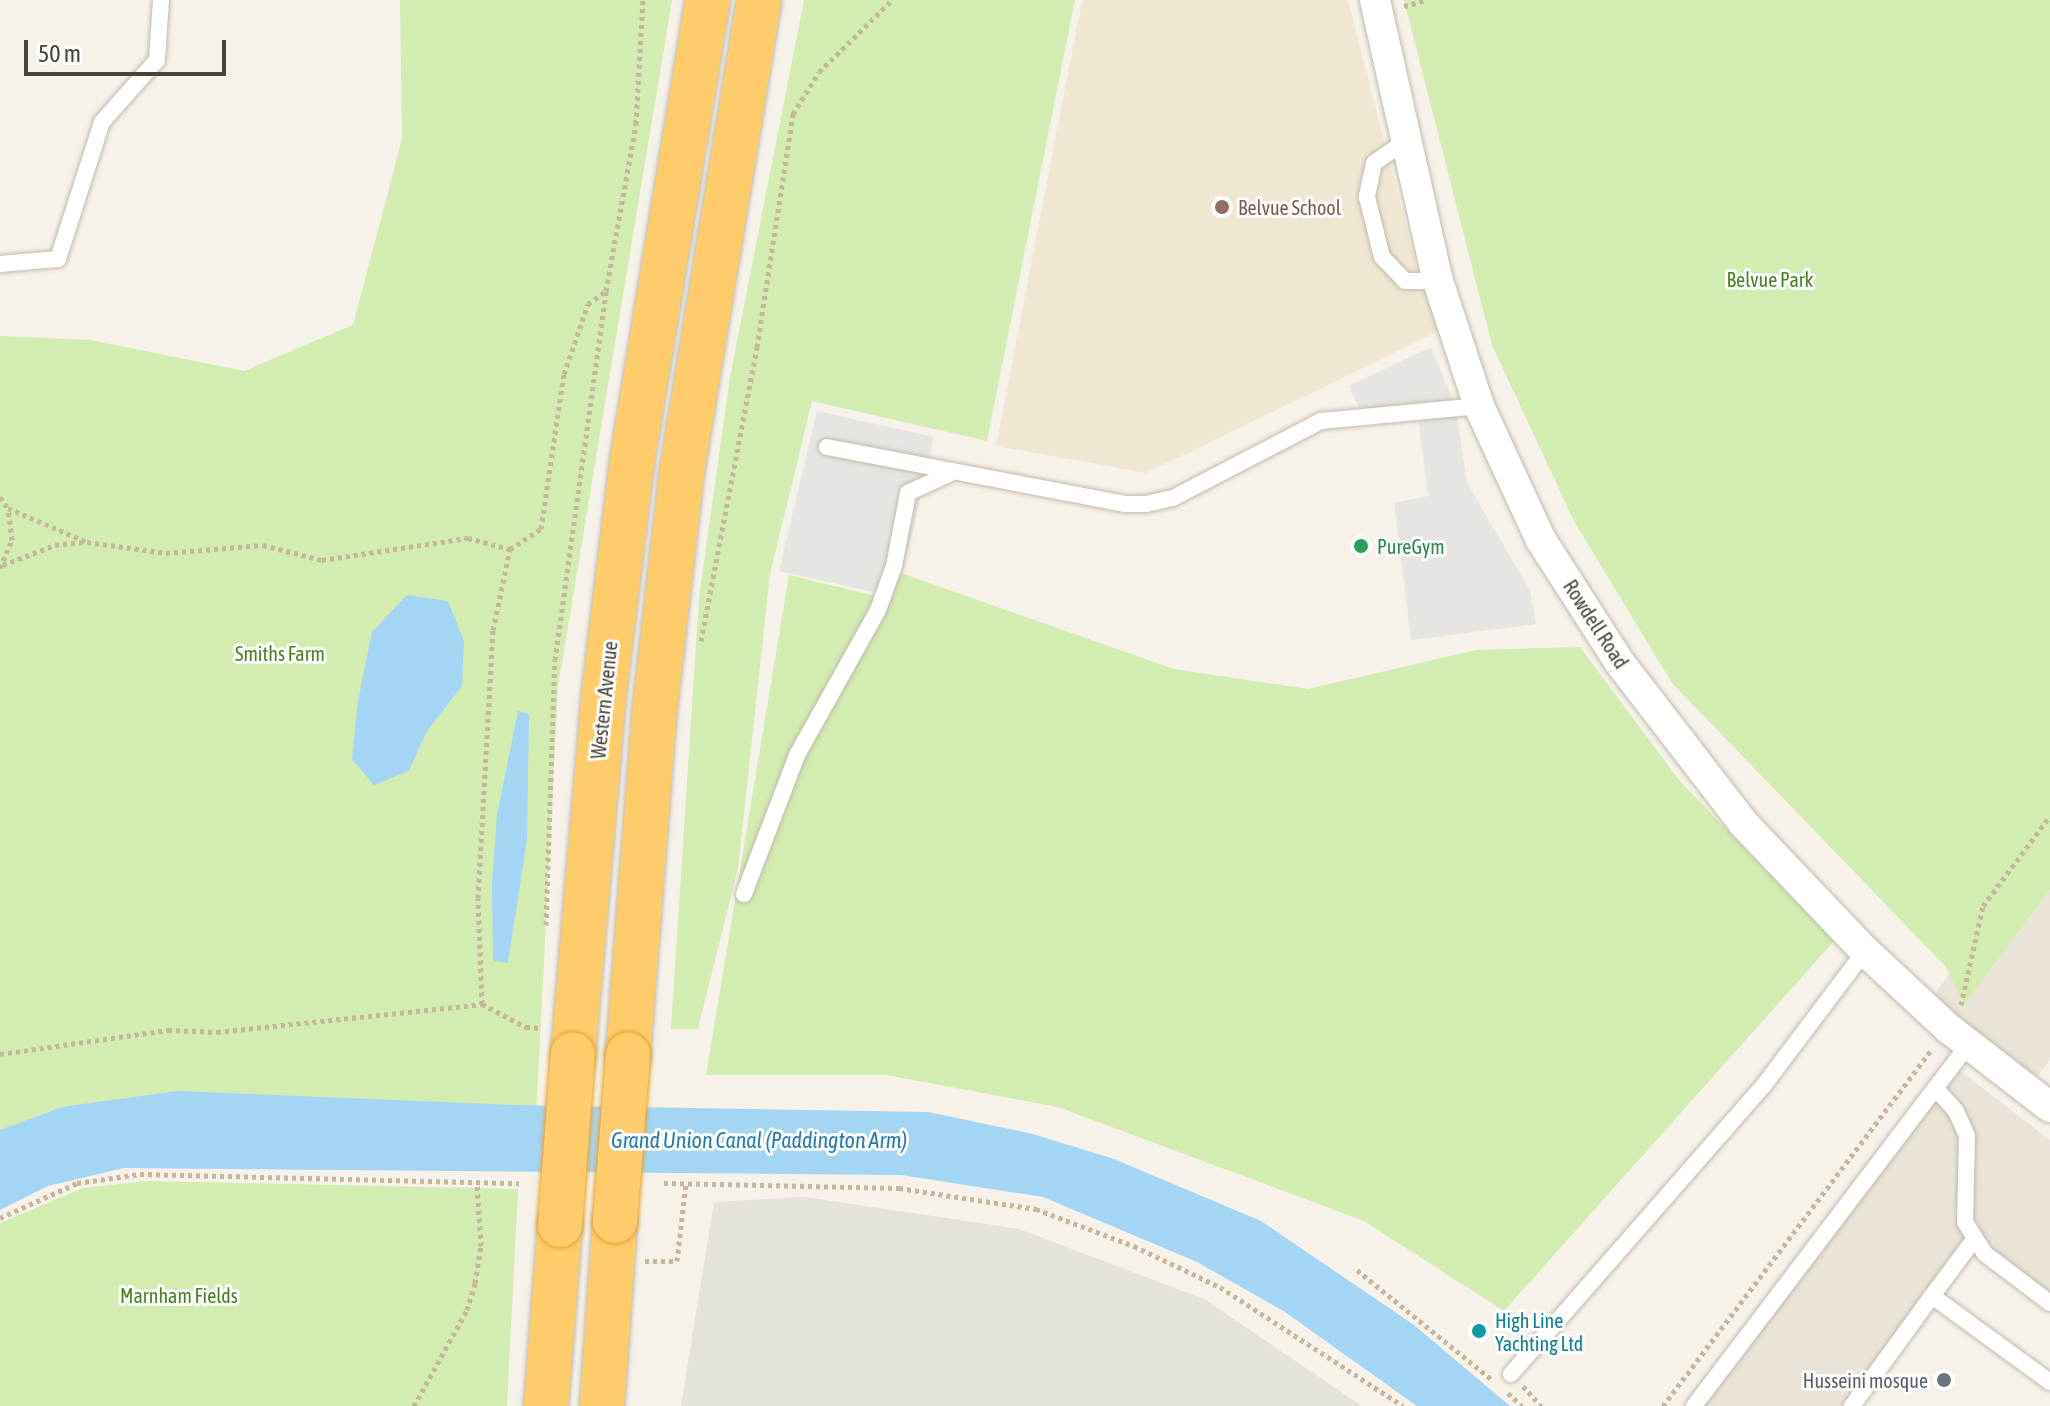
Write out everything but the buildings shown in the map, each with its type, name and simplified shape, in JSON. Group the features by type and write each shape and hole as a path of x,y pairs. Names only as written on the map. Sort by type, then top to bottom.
{"highway":[{"name":"Western Avenue","path":"546,1406 560,1225 553,1041 603,701 631,468 706,9"},
{"path":"602,1406 655,707 682,471 756,13"}],"street":[{"name":"Rowdell Road","path":"1383,4 1407,140 1438,281 1479,406 1541,540 1620,663 1743,823 1865,951 1969,1044 2050,1107"}],"lane":[{"path":"0,264 58,259 102,122 157,60 161,0"},
{"path":"1407,140 1374,163 1367,197 1382,257 1405,281 1438,281"},
{"path":"827,447 951,473 1146,504 1173,498 1321,421 1479,406"},
{"path":"744,894 797,755 878,610 894,566 908,493 951,473"},
{"path":"1511,1374 1764,1085 1865,951"},
{"path":"1694,1406 1969,1044"},
{"path":"1937,1090 1956,1111 1967,1136 1965,1222 1984,1253 2050,1303"},
{"path":"1852,1406 1975,1238"},
{"path":"1932,1296 2050,1382"}],"path":[{"path":"546,936 555,660 606,291 636,124 643,0"},
{"path":"700,645 757,347 793,114 819,72 892,0"},
{"path":"1383,4 1427,0"},
{"path":"482,1004 478,898 493,630 510,549 541,529 564,374 588,304 606,291"},
{"path":"0,497 8,508 12,540 1,566"},
{"path":"8,508 87,542"},
{"path":"1,566 55,545 87,542 166,553 263,545 322,560 468,538 510,549"},
{"path":"1960,1013 1983,906 2050,816"},
{"path":"0,1054 168,1030 217,1032 482,1004 553,1041"},
{"path":"543,1013 553,1041"},
{"path":"1663,1406 1934,1047"},
{"path":"0,1218 77,1183 140,1174 519,1183"},
{"path":"414,1406 467,1310 475,1283 481,1246 477,1182"},
{"path":"664,1183 899,1188 1036,1209 1134,1246 1220,1287 1403,1406"},
{"path":"645,1261 677,1261 686,1183"},
{"path":"1357,1270 1435,1329 1522,1406"}],"shaded area":[{"name":"Belvue School","path":"1082,0 1348,0 1415,261 1439,331 1146,473 996,446"},
{"path":"1431,347 1456,408 1467,483 1530,590 1536,624 1411,640 1394,503 1428,496 1417,409 1361,413 1349,386"},
{"path":"817,411 934,437 904,568 882,594 779,571"},
{"path":"2050,831 2050,1060 2035,1079 1931,999"},
{"path":"1959,1070 2050,1140 2050,1297 1972,1237 1845,1406 1697,1406"},
{"path":"805,1197 1019,1229 1204,1299 1362,1406 681,1406 714,1202"}],"green space":[{"name":"Smiths Farm","path":"400,0 672,0 558,687 536,1117 0,1149 0,336 91,340 244,371 353,325 402,139"},
{"path":"804,0 1075,0 987,441 812,401 770,574 738,868 698,1029 671,1029 699,598 730,377"},
{"name":"Belvue Park","path":"1404,0 2050,0 2050,889 1964,1005 1946,967 1672,683 1574,521 1492,345"},
{"path":"901,573 1174,669 1308,689 1476,650 1580,647 1679,780 1834,941 1504,1311 1364,1221 1058,1107 886,1075 706,1075 789,575 884,598"},
{"name":"Marnham Fields","path":"146,1181 518,1189 507,1406 0,1406 0,1223 83,1188"}],"water":[{"path":"407,595 448,601 464,641 462,686 427,731 409,771 374,785 352,759 358,701 372,632"},
{"path":"518,711 529,714 527,839 508,963 493,961 492,883 497,815"},
{"name":"Grand Union Canal (Paddington Arm)","path":"177,1091 515,1105 928,1112 1033,1134 1114,1159 1261,1221 1414,1325 1510,1406 1417,1406 1285,1312 1197,1262 1043,1197 901,1175 124,1168 48,1186 0,1210 0,1130 62,1107"}],"place":[{"name":"Belvue School","path":"1222,207"},
{"name":"PureGym","path":"1361,546"},
{"name":"High Line Yachting Ltd","path":"1479,1331"},
{"name":"Husseini mosque","path":"1944,1380"}]}
